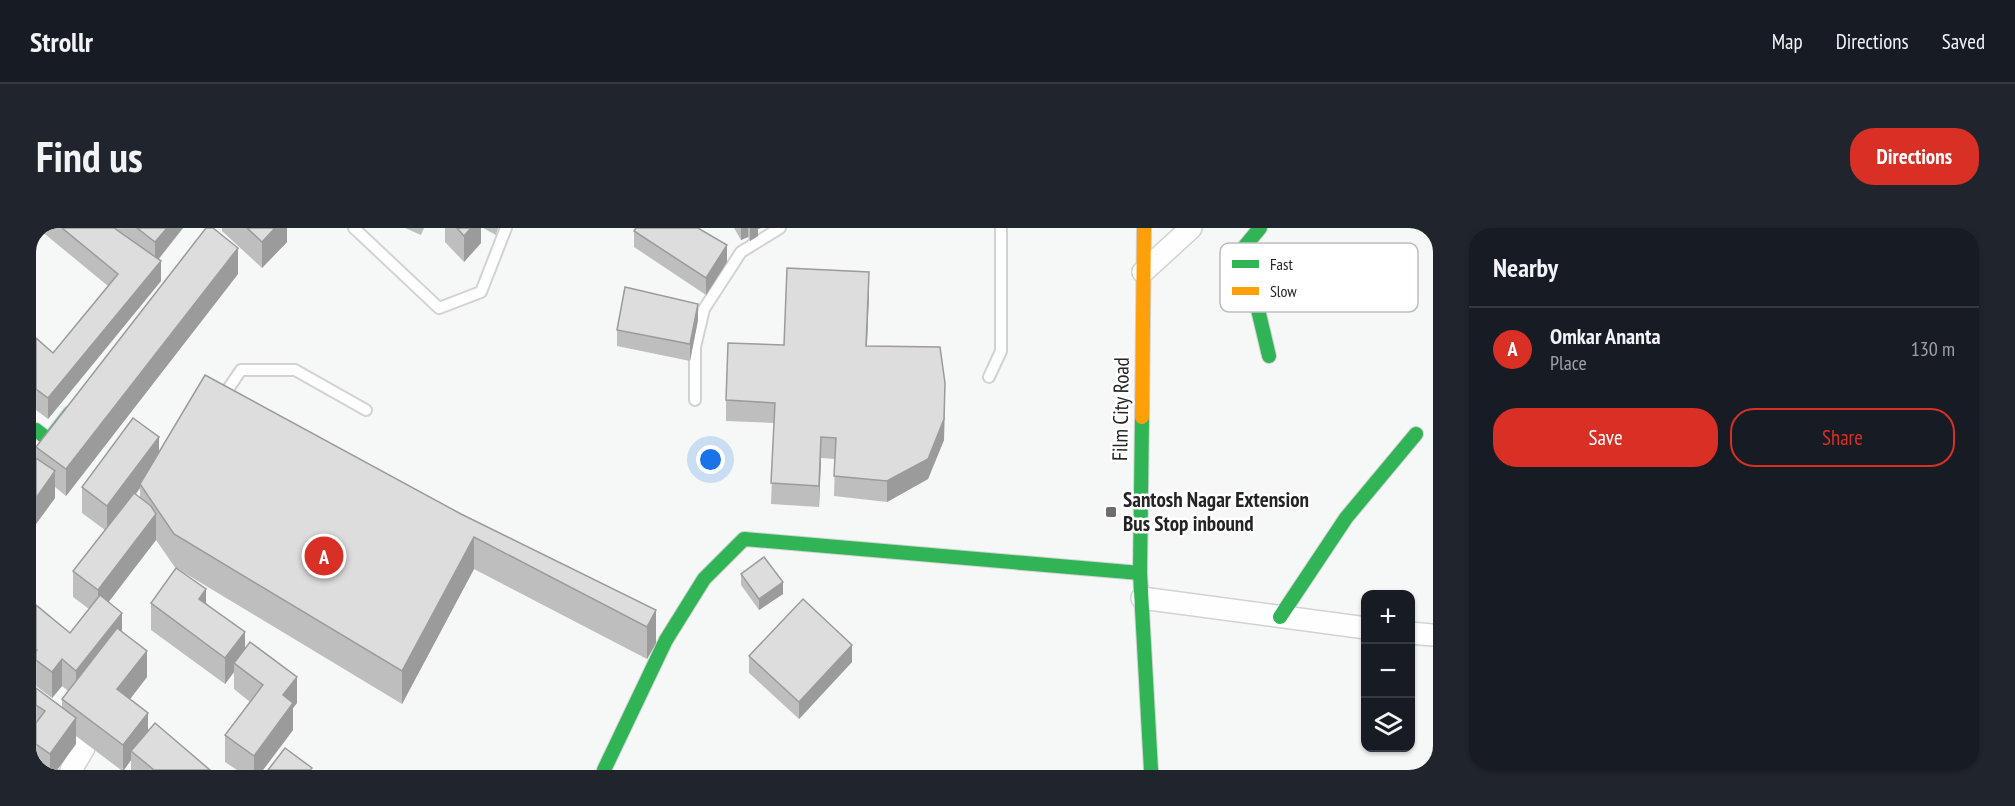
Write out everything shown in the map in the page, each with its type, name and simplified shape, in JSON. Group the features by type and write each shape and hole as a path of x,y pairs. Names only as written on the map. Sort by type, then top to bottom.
{"street":[{"name":"Film City Road","path":"1144,228 1140,573 1150,770"},
{"path":"1143,272 1191,228"},
{"path":"1248,243 1260,228"},
{"path":"1259,312 1269,356"},
{"path":"36,458 42,435 77,404"},
{"path":"1280,617 1346,518 1416,434"},
{"path":"604,770 666,640 704,579 744,538 1140,573"},
{"path":"1142,598 1361,627"},
{"path":"1415,633 1433,635"},
{"path":"36,710 84,748 71,770"}],"lane":[{"path":"354,228 439,308 481,292 506,228"},
{"path":"695,400 695,347 704,309 741,252 780,228"},
{"path":"989,377 1001,351 1001,228"},
{"path":"215,411 226,390 241,370 295,370 366,410"}],"building":[{"path":"62,228 114,228 161,261 48,398 36,389 36,338 53,353 118,274"},
{"path":"137,228 167,228 155,242"},
{"path":"206,228 213,228 238,248 66,469 36,447"},
{"path":"247,228 275,228 262,242"},
{"path":"457,228 471,228 464,236"},
{"path":"636,228 698,228 727,245 706,278 634,231"},
{"path":"787,268 869,272 866,346 940,347 945,383 944,419 928,459 887,481 834,476 836,438 821,437 819,486 771,483 775,403 726,400 728,343 784,345"},
{"path":"625,287 698,304 690,344 617,330"},
{"path":"205,375 461,514 656,610 647,627 474,537 402,671 174,534 140,484"},
{"path":"133,418 159,437 107,506 82,487"},
{"path":"36,458 55,471 36,498"},
{"path":"134,493 151,506 156,514 98,590 73,571"},
{"path":"764,557 783,582 759,599 741,574"},
{"path":"176,568 206,589 199,599 245,632 225,658 151,603"},
{"path":"100,595 122,613 76,671 62,659 52,672 36,660 36,605 70,633"},
{"path":"803,599 852,645 799,702 749,656"},
{"path":"117,628 147,651 117,689 148,713 123,745 62,699"},
{"path":"250,642 297,677 283,695 293,703 254,756 225,735 263,685 234,663"},
{"path":"36,688 76,718 50,754 36,744 36,723 45,711 36,705"},
{"path":"155,723 210,770 154,770 131,751"},
{"path":"285,748 312,768 310,770 268,770"}],"traffic: fast":[{"path":"1248,243 1260,228"},
{"path":"1259,312 1269,356"},
{"path":"36,430 49,440 70,413"},
{"path":"1142,417 1140,573 1151,770"},
{"path":"1280,617 1346,518 1416,434"},
{"path":"604,770 666,640 704,579 744,539 1140,573"}],"traffic: slow":[{"path":"1142,417 1144,228"}],"place":[{"name":"Santosh Nagar Extension Bus Stop inbound","path":"1111,512"},
{"name":"Omkar Ananta","path":"324,556"}]}
